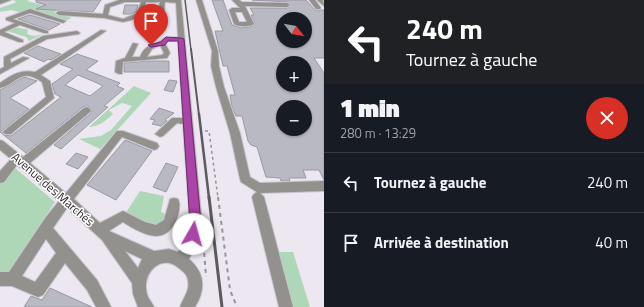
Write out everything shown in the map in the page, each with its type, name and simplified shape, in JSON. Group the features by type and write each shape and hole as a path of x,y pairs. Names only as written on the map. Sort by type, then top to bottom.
{"street":[{"path":"0,2 8,0"},
{"path":"105,16 107,6 124,0 178,1 196,224 190,244 181,259"},
{"path":"59,12 105,16 112,19 127,21 139,14 144,0"},
{"path":"199,0 215,51 215,66 220,87 235,133 245,179 258,188 324,186"},
{"path":"234,0 242,7 287,5"},
{"path":"312,0 318,8"},
{"path":"152,32 157,26 154,20 161,12 163,1"},
{"path":"46,32 8,19 30,11 64,21"},
{"path":"0,32 20,23"},
{"path":"0,32 21,41"},
{"path":"37,74 104,32"},
{"path":"8,68 6,58 44,37 77,33"},
{"path":"143,59 147,48 151,45 162,44 166,39 181,39"},
{"path":"128,59 135,44"},
{"path":"119,72 120,61 128,59 155,60 164,57 167,53 162,44"},
{"path":"0,72 25,58"},
{"path":"0,86 24,72 37,74 46,81 50,98 8,132"},
{"path":"0,180 20,160 87,110"},
{"path":"160,134 175,120 188,122"},
{"path":"64,253 38,290 6,279 46,229 50,221 66,200 120,133 154,146"},
{"name":"Avenue des Marchés","path":"0,144 102,233 139,281"},
{"path":"258,197 286,307"},
{"path":"102,233 123,216 136,224 151,230 160,231 168,226 173,215 174,203"},
{"path":"46,229 64,253 84,273 99,294 104,307"},
{"name":"Avenue des Marchés","path":"102,233 154,258"},
{"path":"147,307 141,298 139,281 142,272 147,264 154,258 168,255 181,259 192,271 195,279 193,296 187,307"}],"path":[{"path":"205,131 209,131 230,290 237,307"}],"green space":[{"path":"29,0 27,1 47,6 66,0 54,13 72,18 65,21 33,9 19,12 11,10 0,12 0,8 17,2 13,1"},
{"path":"14,28 28,30 27,34 34,36 43,34 29,41 26,37 7,31"},
{"path":"134,86 151,93 100,149 79,139 101,136 111,130 132,106 122,103 109,110 113,114 105,121 96,126 89,127"},
{"path":"14,167 55,202 6,276 0,273 0,184"},
{"path":"140,191 164,196 161,212 170,216 158,228 125,214"},
{"path":"277,252 293,252 310,307 293,307"}],"building":[{"path":"36,0 101,0 93,12 36,9 46,5 36,2"},
{"path":"212,0 223,0 232,25 241,28 250,27 255,24 251,15 254,15 250,8 287,8 291,5 287,2 252,0 306,0 315,10 324,10 324,58 314,58 324,73 324,180 319,170 303,170 306,178 289,178 290,181 281,181 280,178 266,177 257,147 251,145 248,141 242,116 236,116 232,107 230,95 235,95 227,66 223,66 215,31 223,31"},
{"path":"125,5 138,5 136,12 131,14 123,14"},
{"path":"30,15 60,24 49,30 18,19"},
{"path":"38,46 61,54 44,62 24,53"},
{"path":"77,54 98,61 86,70 120,83 117,86 124,89 104,106 108,107 61,149 54,145 91,113 92,110 88,106 83,107 26,153 0,132 0,90 24,77 37,81 10,98 29,109 2,131 4,135 11,136 61,97 55,94 52,84 73,69 60,64","holes":["78,75 103,86 90,96 65,85"]},
{"path":"169,61 169,72 124,72 124,63"},
{"path":"169,80 177,81 173,92 164,90"},
{"path":"159,108 174,113 165,120 167,121 161,126 152,124 155,120 150,119"},
{"path":"125,140 152,151 116,200 87,185"},
{"path":"76,153 88,157 78,169 66,164"},
{"path":"166,163 178,167 166,192 153,187"},
{"path":"50,288 92,307 24,307 31,296 42,300"}],"railway":[{"path":"185,0 191,50"},
{"path":"191,49 199,115"},
{"path":"199,114 209,198"},
{"path":"209,197 222,307"}],"route":[{"path":"151,45 162,44 166,39 181,39 196,224 193,234"}]}
